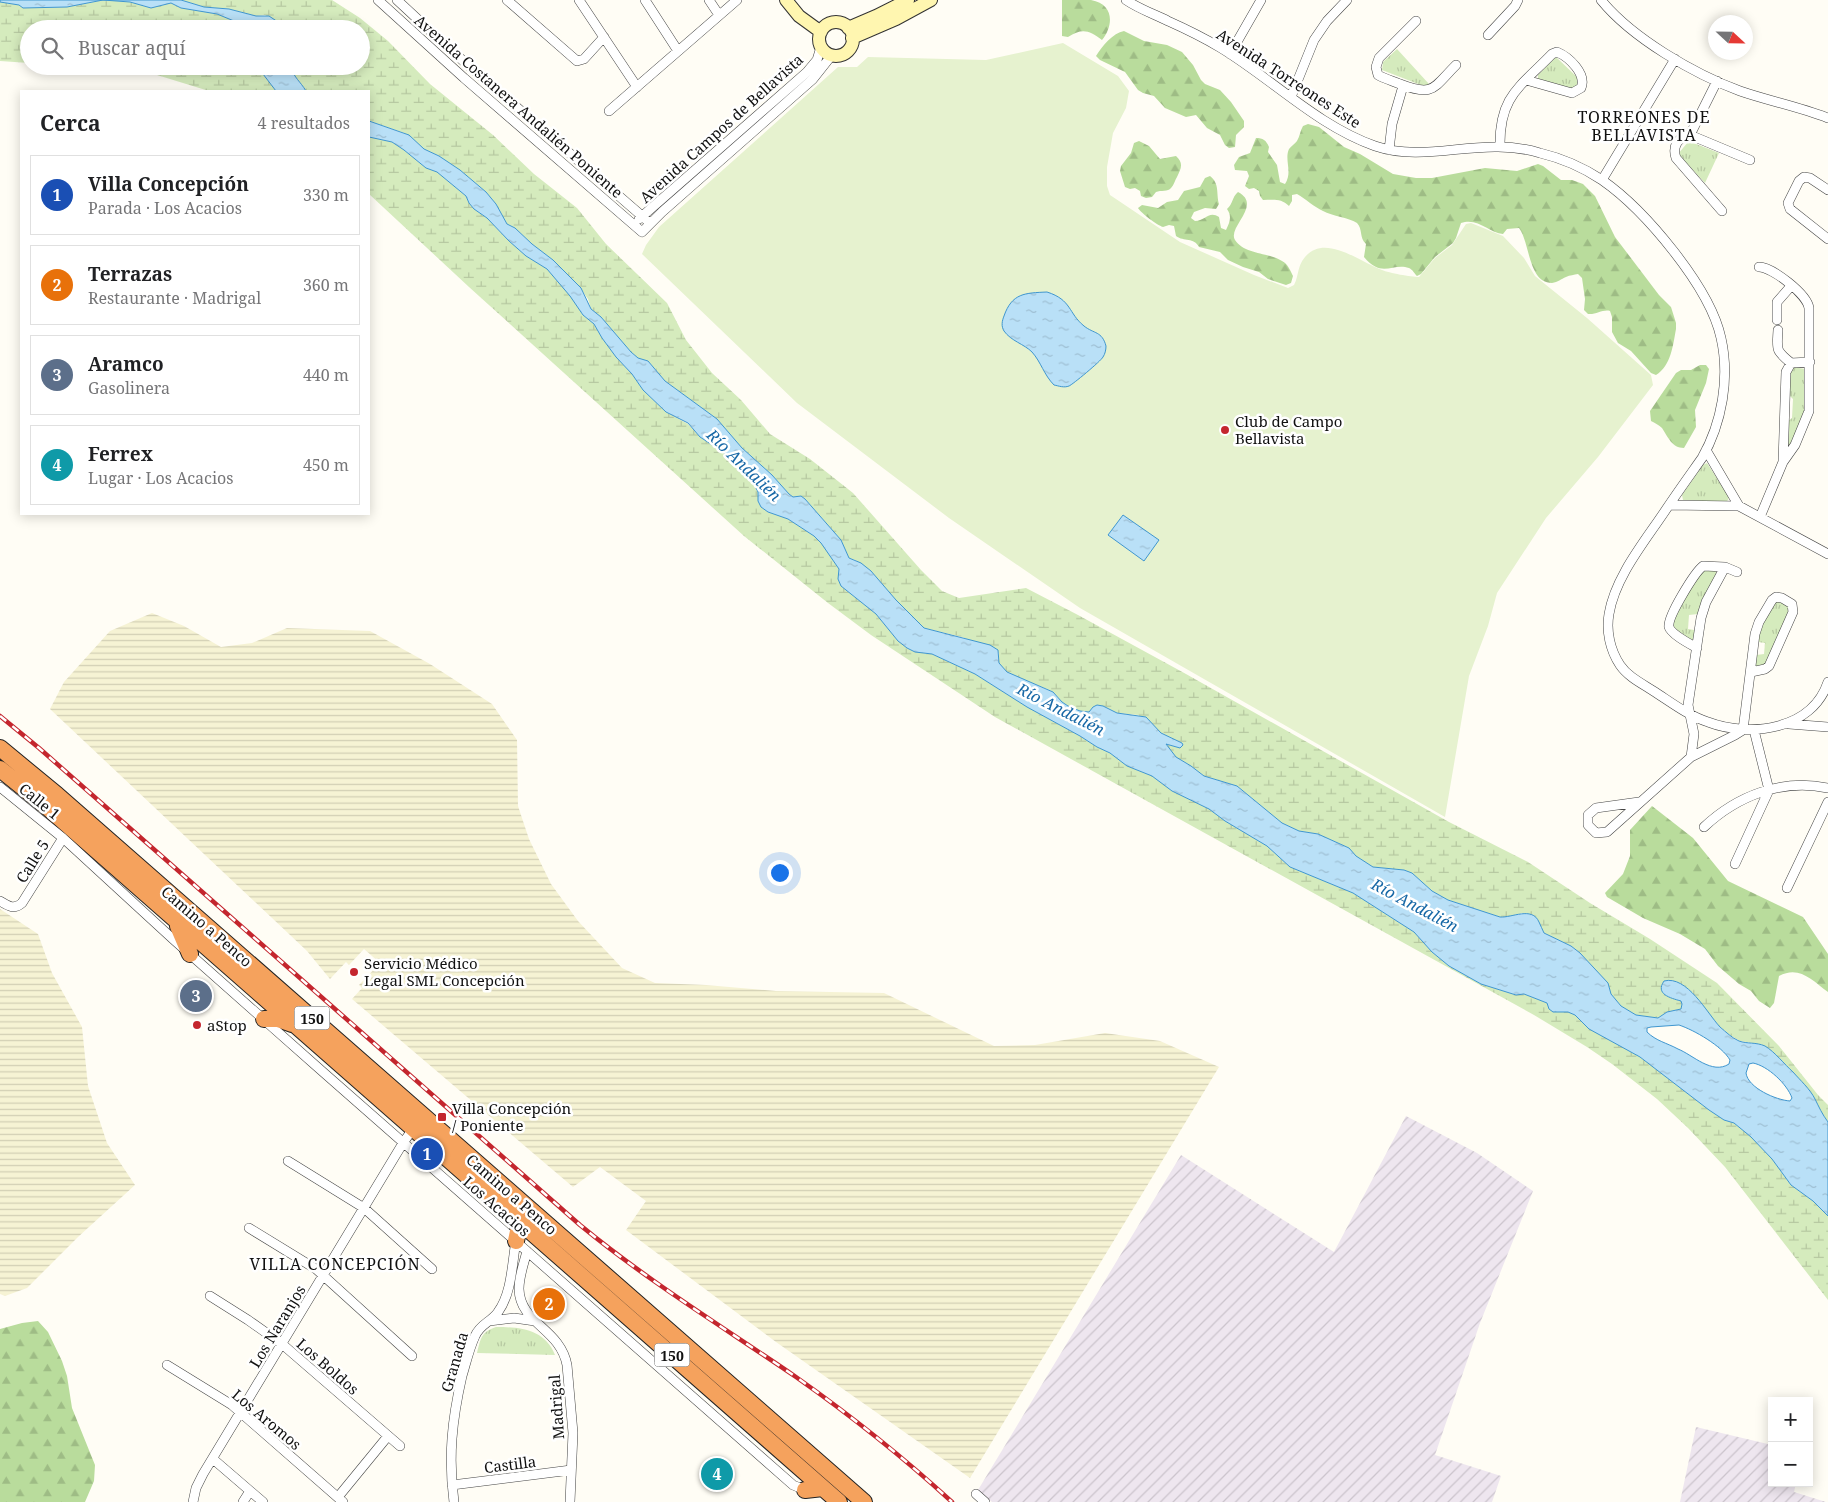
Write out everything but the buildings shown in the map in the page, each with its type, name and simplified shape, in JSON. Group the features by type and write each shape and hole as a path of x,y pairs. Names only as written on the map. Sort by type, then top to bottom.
{"highway":[{"name":"Camino a Penco","path":"0,748 57,795 418,1122 864,1502"},
{"name":"Camino a Penco","path":"0,768 296,1026 418,1122 520,1222 839,1502"},
{"path":"175,920 190,954"},
{"path":"264,1019 284,1021 296,1026"},
{"path":"520,1222 522,1246"},
{"path":"805,1490 823,1488"}],"street":[{"name":"Avenida Costanera Andalién Poniente","path":"378,0 451,67 642,232"},
{"name":"Avenida Costanera Andalién Poniente","path":"397,0 453,52 650,223"},
{"path":"507,0 575,60 584,59 604,37"},
{"path":"579,0 637,86"},
{"path":"645,0 678,51"},
{"path":"709,0 719,16"},
{"path":"609,111 737,0"},
{"path":"786,0 799,16 821,32"},
{"path":"850,33 876,16 908,0"},
{"path":"850,33 896,19 930,0"},
{"name":"Avenida Torreones Este","path":"1126,0 1141,9 1194,33 1230,54 1343,131 1374,146 1388,150 1424,153 1500,146 1541,153 1584,170 1602,180 1636,209 1671,249 1693,280 1716,322 1723,348 1723,393 1717,425 1706,450 1643,543 1624,575 1611,605 1608,620 1609,636 1613,651 1625,671 1632,677 1689,714 1717,725 1743,730 1754,730 1784,724"},
{"path":"1230,54 1261,0"},
{"path":"1291,97 1314,40 1327,21 1347,0"},
{"path":"1488,35 1515,6 1518,0"},
{"path":"1601,0 1615,16 1632,30 1717,81 1746,93 1828,118"},
{"path":"833,22 841,23 850,33 851,47 838,56 832,56 821,47 819,39 821,32 833,22"},
{"path":"1416,22 1379,58 1376,64 1376,72 1380,76 1403,86 1428,91 1456,65"},
{"name":"Avenida Campos de Bellavista","path":"633,225 807,72 817,60 821,47"},
{"path":"1500,146 1500,125 1504,109 1510,97 1526,80 1552,54 1557,52 1579,71 1583,80 1581,88 1572,93 1526,80"},
{"name":"Avenida Campos de Bellavista","path":"642,232 813,79 832,56"},
{"path":"1602,180 1676,58"},
{"path":"1690,135 1717,81"},
{"path":"1388,150 1392,124 1403,86"},
{"path":"1722,211 1676,158 1674,150 1677,142 1683,137 1690,135 1750,160"},
{"path":"1828,190 1810,178 1804,177 1799,181 1788,202 1790,210 1828,239"},
{"path":"1759,268 1770,269 1805,297 1809,305 1810,362 1809,411 1793,449 1782,462 1760,517"},
{"path":"1777,320 1777,302 1791,286"},
{"path":"1778,330 1778,351 1791,363 1810,362"},
{"path":"1782,462 1786,372 1791,363"},
{"path":"1706,450 1738,506"},
{"path":"1669,505 1738,506 1828,554"},
{"path":"1697,648 1672,632 1669,626 1669,621 1686,588 1701,568 1708,565 1725,567 1737,572"},
{"path":"1691,758 1694,734 1689,714 1688,699 1704,607 1725,567"},
{"path":"1639,802 1596,808 1588,815 1588,825 1596,833 1607,832 1691,758 1743,730 1756,628 1772,600 1776,597 1782,598 1792,604 1793,612 1769,666 1765,670 1751,672"},
{"path":"1784,724 1803,715 1816,704 1828,682"},
{"path":"1784,724 1828,727"},
{"path":"1735,864 1769,790 1754,730"},
{"path":"1704,827 1732,805 1750,796 1769,790 1803,785 1828,788"},
{"name":"Calle 1","path":"0,787 63,838"},
{"path":"1787,888 1828,802"},
{"name":"Calle 5","path":"0,901 12,907 17,907 22,903 63,838"},
{"name":"Los Acacios","path":"63,838 190,954 403,1143 793,1485 805,1490"},
{"name":"Los Naranjos","path":"193,1502 200,1481 240,1413 403,1143 418,1122"},
{"path":"288,1161 364,1208 432,1269"},
{"path":"249,1228 316,1269 412,1356"},
{"name":"Granada","path":"454,1502 451,1440 458,1395 473,1339 478,1329 498,1312 522,1246"},
{"name":"Madrigal","path":"522,1246 520,1294 524,1309 559,1344 565,1358 572,1418 570,1502"},
{"name":"Los Boldos","path":"210,1296 282,1344 400,1446"},
{"path":"489,1321 514,1318 535,1321"},
{"name":"Los Aromos","path":"167,1365 232,1405 341,1500"},
{"path":"341,1500 388,1436"},
{"path":"213,1459 263,1502"},
{"name":"Castilla","path":"452,1485 572,1470"},
{"path":"243,1502 250,1491"},
{"path":"976,1494 985,1502"}],"shaded area":[{"path":"152,613 184,626 221,647 252,643 287,628 370,631 430,664 492,704 517,740 518,806 529,839 551,884 578,921 622,968 655,983 776,991 884,993 994,1046 1035,1045 1105,1033 1160,1041 1219,1067 970,1478 776,1342 626,1230 646,1201 600,1167 573,1187 352,999 362,988 359,985 380,963 364,949 349,965 346,962 330,979 307,951 50,709 64,682 110,631"},
{"path":"0,909 38,934 52,973 82,1027 88,1086 107,1143 135,1185 78,1237 27,1288 5,1296 0,1294"},
{"path":"1406,1116 1477,1153 1533,1191 1480,1323 1435,1455 1501,1476 1492,1502 992,1502 978,1490 1181,1155 1334,1252"},
{"path":"1696,1427 1768,1444 1768,1487 1795,1487 1794,1492 1826,1502 1680,1502"}],"green space":[{"path":"103,0 130,2 151,8 171,3 181,8 217,14 232,20 20,20 20,62 0,61 0,2 19,5 23,8 67,7"},
{"path":"181,0 332,0 362,20 274,20 265,15 256,16 229,9 204,7"},
{"path":"1062,0 1091,0 1099,2 1108,10 1110,16 1109,28 1102,40 1085,31 1077,32 1068,37 1062,36"},
{"path":"370,26 388,41 430,84 493,135 534,174 577,208 606,244 667,303 686,340 712,373 741,400 770,434 810,459 853,493 942,591 959,598 1026,588 1186,674 1449,822 1528,862 1717,983 1779,1046 1828,1105 1828,1122 1809,1090 1773,1053 1765,1047 1740,1041 1728,1034 1718,1025 1689,990 1676,982 1682,1004 1681,1009 1667,1012 1658,1018 1636,1015 1621,1006 1611,994 1607,983 1580,953 1571,946 1544,933 1535,917 1522,913 1508,918 1500,917 1448,900 1432,891 1412,873 1404,870 1373,867 1355,856 1349,848 1318,834 1299,831 1282,823 1237,786 1204,776 1176,757 1166,744 1180,748 1182,743 1161,733 1152,724 1138,715 1117,713 1098,705 1093,707 1089,713 1080,711 1062,702 1053,692 1013,676 1002,668 999,663 999,653 962,637 924,628 871,571 849,558 841,540 805,499 801,496 793,497 789,494 772,475 742,448 717,419 665,381 648,361 638,358 631,352 601,317 591,309 588,299 578,285 553,260 515,228 507,224 496,204 486,192 460,170 439,156 424,149 404,133 370,121 370,90 305,90 295,75 370,75"},
{"path":"1124,31 1144,41 1167,45 1182,52 1205,84 1220,90 1244,121 1244,127 1236,135 1235,147 1229,148 1225,145 1220,135 1207,128 1196,115 1186,117 1165,108 1154,96 1138,90 1125,72 1100,60 1096,56 1108,40"},
{"name":"Club de Campo Bellavista","path":"1063,43 1118,76 1129,91 1126,108 1113,133 1107,167 1107,186 1110,195 1180,242 1288,288 1294,285 1305,257 1313,250 1322,248 1332,248 1343,252 1385,271 1419,277 1435,258 1452,245 1466,224 1471,223 1503,236 1524,258 1535,276 1587,318 1651,375 1653,385 1598,457 1546,518 1497,593 1488,626 1469,676 1445,817 1080,608 949,518 797,403 642,254 659,227 838,67 857,67 868,57 986,60"},
{"path":"1397,49 1429,84 1426,87 1382,70 1383,62"},
{"path":"1556,57 1578,78 1578,84 1574,87 1563,88 1538,80 1538,75"},
{"path":"157,75 264,75 275,90 206,90"},
{"path":"1308,124 1319,127 1344,147 1360,154 1393,174 1416,178 1432,178 1485,168 1517,171 1538,164 1561,180 1572,180 1583,184 1595,196 1615,237 1659,295 1671,307 1676,329 1674,342 1665,366 1656,375 1651,373 1631,351 1618,343 1612,332 1610,311 1588,314 1584,310 1585,299 1582,278 1578,274 1552,283 1544,281 1538,276 1531,261 1523,234 1519,228 1507,229 1503,234 1473,222 1461,223 1453,243 1435,257 1421,274 1417,276 1409,268 1382,269 1370,264 1364,257 1366,244 1362,239 1359,225 1354,221 1323,211 1297,194 1292,195 1292,201 1289,206 1280,201 1263,200 1259,191 1245,186 1249,176 1247,171 1235,170 1234,165 1239,157 1250,153 1256,138 1262,139 1267,143 1269,147 1268,152 1277,165 1280,182 1285,184 1288,175 1287,157 1289,149 1297,141 1303,126"},
{"path":"370,137 392,142 426,168 437,172 466,196 474,209 487,218 526,256 547,269 571,296 583,315 594,324 616,357 632,374 643,390 666,412 688,424 700,437 735,460 755,486 761,507 768,512 788,519 821,542 839,569 838,579 841,586 876,614 898,641 907,648 915,652 932,654 975,674 1027,707 1110,753 1127,766 1152,776 1172,791 1209,809 1225,821 1267,846 1290,867 1353,893 1414,932 1432,952 1449,966 1481,984 1516,995 1524,994 1547,1003 1549,1009 1553,1012 1568,1012 1575,1015 1590,1029 1640,1057 1709,1110 1724,1120 1734,1123 1751,1137 1772,1159 1791,1185 1813,1201 1828,1216 1828,1300 1725,1167 1657,1099 1612,1064 1534,1015 995,717 871,635 744,536 370,195"},
{"path":"1139,141 1149,146 1160,159 1176,156 1181,164 1180,171 1171,188 1156,192 1152,197 1146,198 1141,196 1140,191 1135,188 1125,187 1120,171 1121,166 1131,153 1134,143"},
{"path":"1688,142 1719,153 1705,183 1678,154"},
{"path":"1210,176 1216,185 1219,204 1216,209 1205,208 1194,212 1191,218 1198,221 1210,215 1216,215 1219,217 1221,228 1226,230 1230,219 1227,209 1238,192 1245,197 1247,203 1234,235 1235,240 1239,245 1251,251 1284,262 1289,267 1293,276 1291,283 1286,285 1268,279 1259,272 1228,260 1220,252 1199,247 1192,241 1179,238 1176,236 1174,226 1160,226 1138,208 1142,205 1158,208 1167,202 1178,200 1184,191 1200,187 1205,178"},
{"path":"1700,365 1706,365 1709,369 1706,383 1695,410 1696,427 1684,448 1680,448 1671,441 1661,427 1651,421 1650,411 1676,373 1681,370 1691,370"},
{"path":"1793,367 1805,369 1807,409 1791,448 1788,449 1787,422 1792,418 1793,399 1788,394 1789,370"},
{"path":"1707,463 1729,497 1728,500 1726,502 1683,500 1682,495 1703,465"},
{"path":"1702,569 1715,570 1717,575 1698,614 1689,615 1688,629 1696,632 1692,641 1672,626 1685,595"},
{"path":"1776,600 1788,605 1790,609 1767,664 1757,668 1755,666 1756,655 1764,654 1765,643 1758,642 1760,628"},
{"path":"1652,806 1693,838 1728,881 1803,917 1828,954 1828,992 1805,975 1793,972 1786,973 1779,976 1774,1003 1770,1008 1718,966 1705,949 1680,934 1643,918 1607,897 1605,893 1623,874 1630,856 1630,830"},
{"path":"38,1321 48,1332 62,1361 67,1376 72,1408 95,1465 94,1481 85,1502 0,1502 0,1329"},
{"path":"496,1327 531,1331 551,1346 555,1355 477,1353 484,1333"}],"water":[{"path":"0,0 103,0 67,7 23,8 19,5 0,2"},
{"path":"103,0 181,0 204,7 229,9 256,16 269,16 275,20 232,20 217,14 181,8 171,3 151,8 130,2"},
{"path":"264,75 295,75 305,90 275,90"},
{"name":"Río Andalién","path":"370,121 409,135 424,149 439,156 460,170 486,192 496,204 507,224 515,228 553,260 581,288 591,309 601,317 631,352 638,358 648,361 665,381 717,419 742,448 772,475 789,494 793,497 801,496 805,499 841,540 849,558 861,563 871,571 924,628 990,645 998,650 999,663 1007,672 1053,692 1062,702 1080,711 1089,712 1097,705 1117,713 1146,717 1161,733 1182,743 1183,745 1180,748 1166,744 1176,757 1204,776 1237,786 1282,823 1299,831 1318,834 1349,848 1356,856 1373,867 1404,870 1412,873 1432,891 1448,900 1500,917 1527,914 1536,917 1544,933 1571,946 1580,953 1608,983 1611,994 1621,1006 1636,1015 1658,1018 1667,1012 1681,1009 1681,1001 1665,995 1661,989 1664,981 1672,981 1681,984 1696,996 1720,1027 1731,1037 1739,1041 1765,1046 1808,1088 1828,1122 1828,1216 1813,1201 1791,1185 1772,1159 1751,1137 1734,1123 1724,1120 1709,1110 1640,1057 1589,1029 1575,1015 1568,1012 1553,1012 1549,1009 1547,1003 1524,994 1516,995 1481,984 1449,966 1432,952 1414,932 1353,893 1290,867 1267,846 1225,821 1209,809 1172,791 1152,776 1127,766 1110,753 1027,707 975,674 932,654 915,652 907,648 898,641 876,614 841,586 838,579 839,569 814,536 788,519 768,512 761,507 755,486 735,460 700,437 688,423 666,412 643,390 632,374 616,357 594,324 583,315 547,269 526,256 487,218 474,209 466,196 437,172 426,168 392,142 370,137","holes":["1679,1025 1721,1049 1730,1060 1729,1064 1723,1067 1709,1066 1658,1040 1647,1032 1647,1028","1749,1064 1759,1065 1771,1072 1786,1087 1792,1098 1790,1101 1770,1096 1752,1084 1746,1073"]},
{"path":"1047,292 1061,299 1084,326 1102,338 1106,346 1103,357 1067,387 1054,385 1032,352 1010,337 1002,327 1007,308 1015,299 1026,294"},
{"path":"1123,515 1159,540 1144,561 1108,535"}],"railway":[{"path":"0,716 39,748 580,1225 659,1285 836,1406 876,1437 952,1502"}],"place":[{"name":"Club de Campo Bellavista","path":"1225,430"},
{"name":"Servicio Médico Legal SML Concepción","path":"354,972"},
{"name":"Aramco","path":"196,996"},
{"name":"aStop","path":"197,1025"},
{"name":"Villa Concepción / Poniente","path":"442,1117"},
{"name":"Villa Concepción","path":"427,1154"},
{"name":"Terrazas","path":"549,1304"},
{"name":"Ferrex","path":"717,1474"}],"district":[{"name":"TORREONES DE BELLAVISTA","path":"1644,126"},
{"name":"VILLA CONCEPCIÓN","path":"335,1264"}]}
